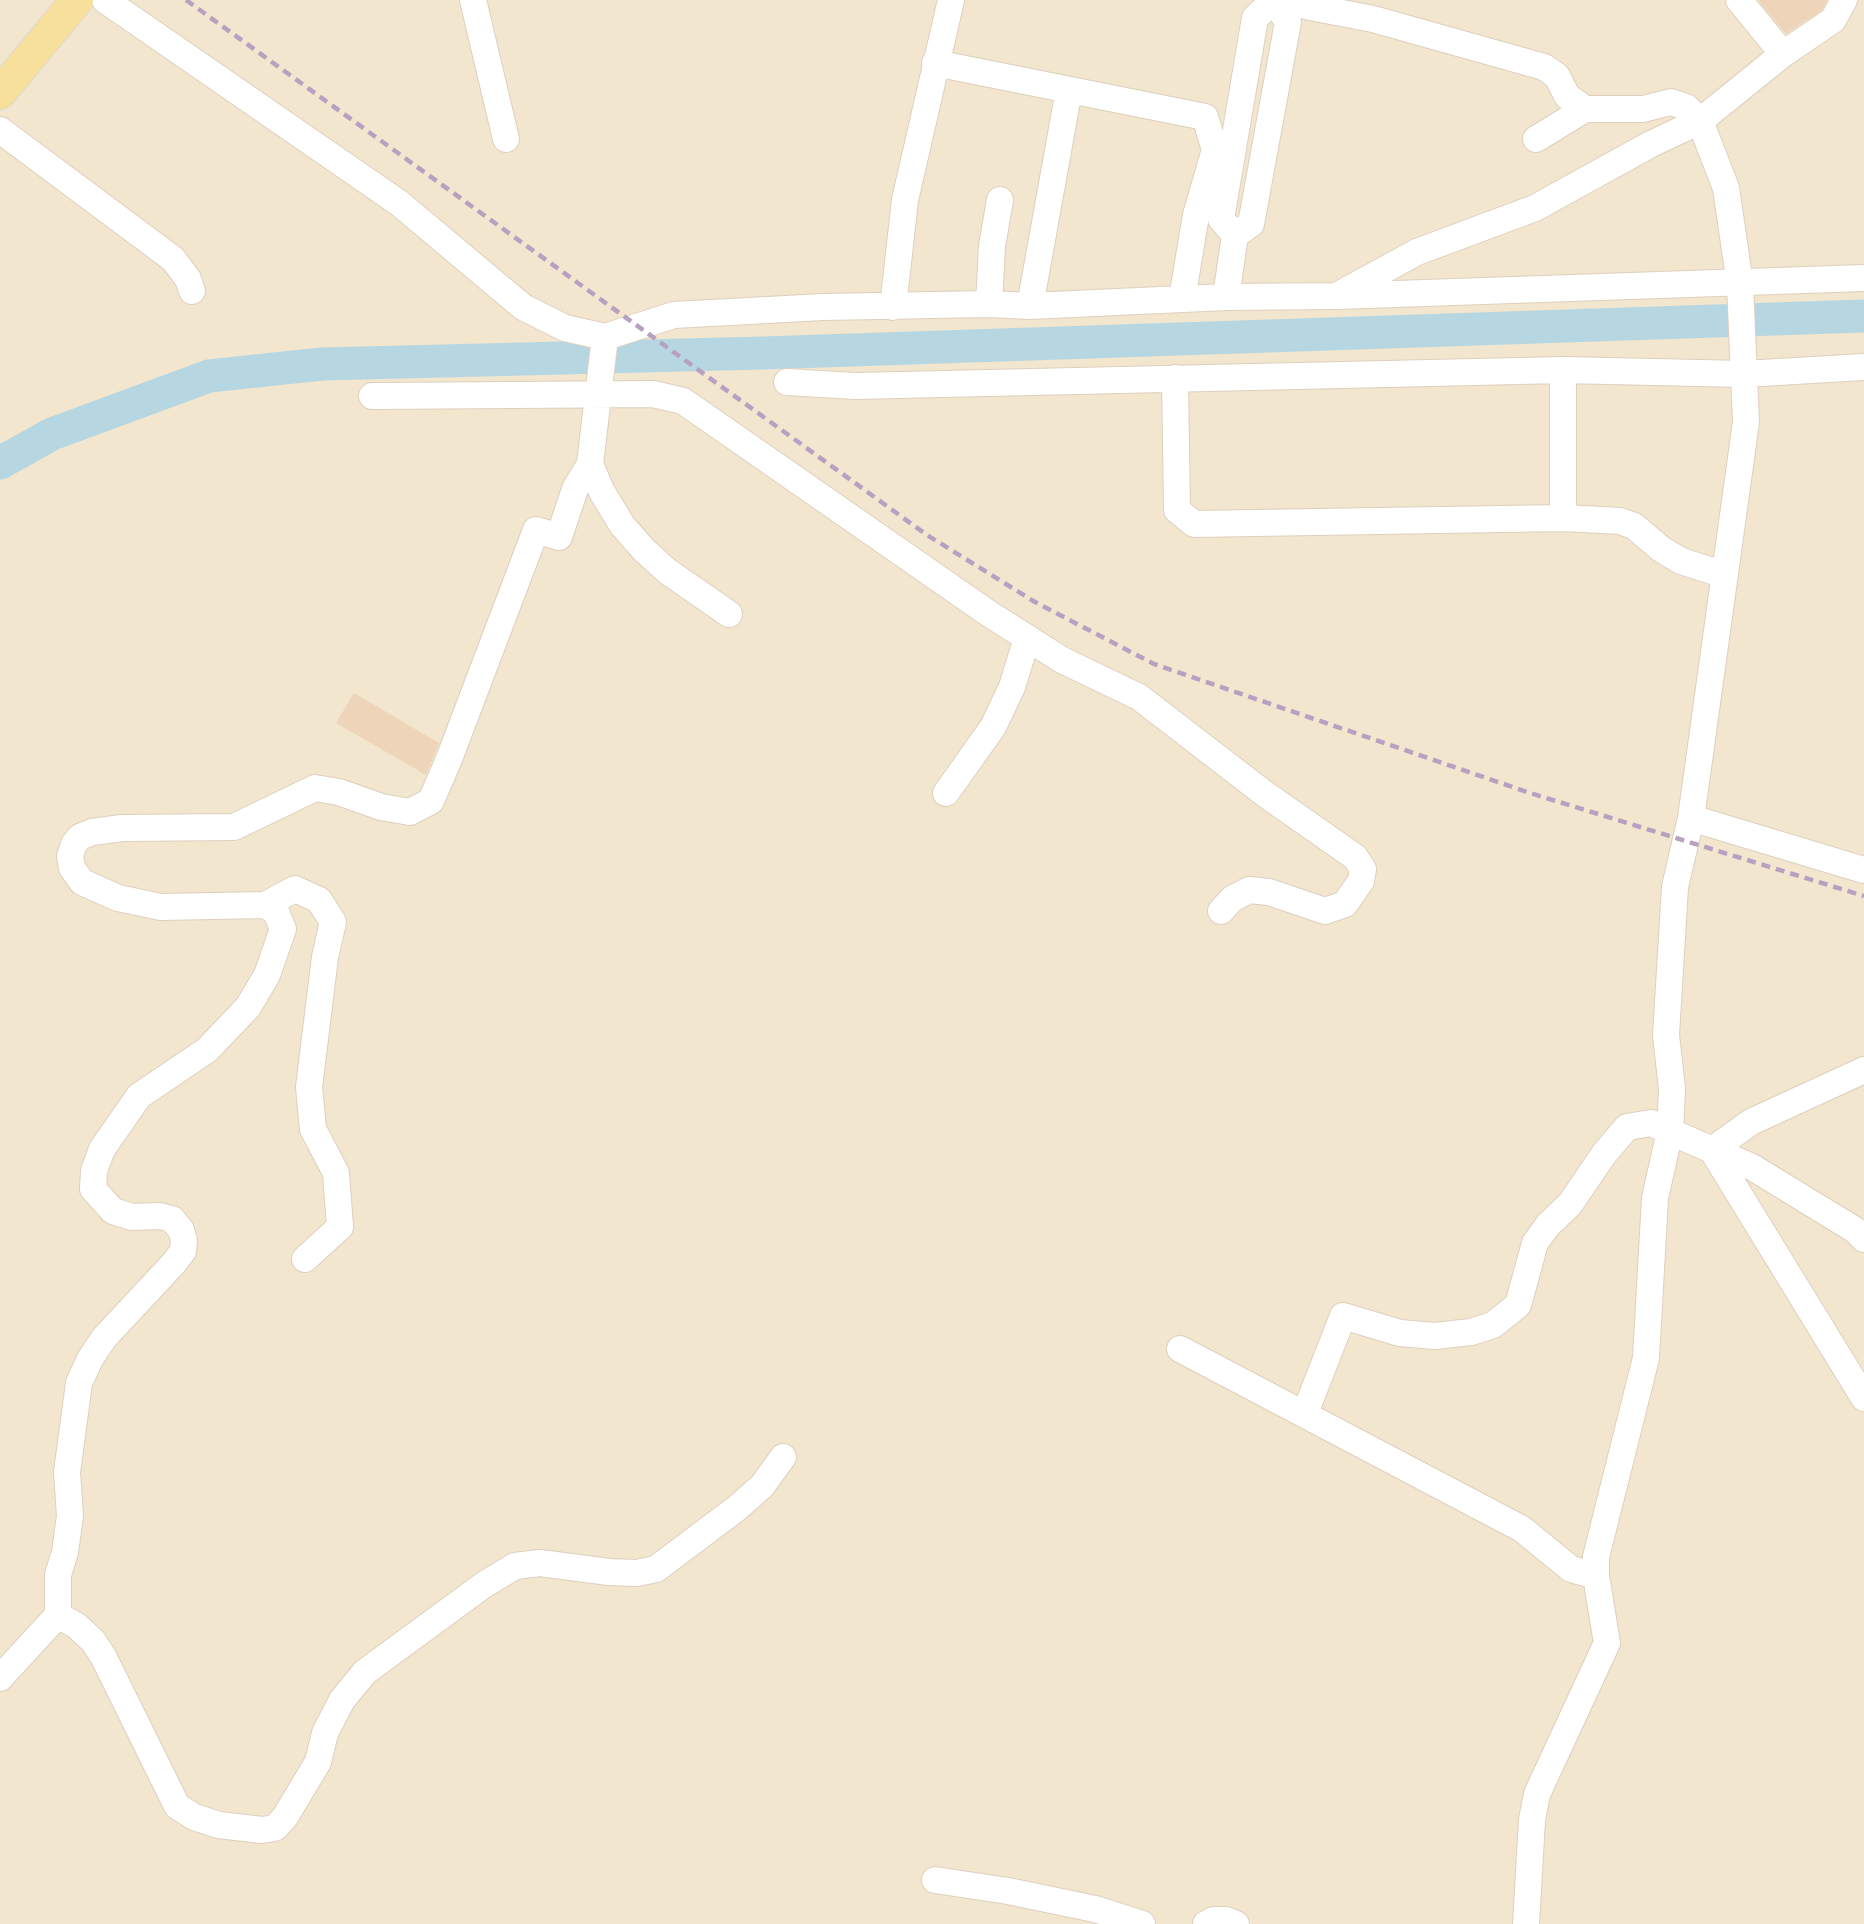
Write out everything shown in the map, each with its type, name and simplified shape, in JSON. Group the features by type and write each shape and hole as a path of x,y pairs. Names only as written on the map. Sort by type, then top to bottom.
{"main road":[{"path":"0,93 77,0"}],"street":[{"path":"105,0 399,203 523,307 604,344 674,315 989,304 1030,306 1226,297 1740,293 1864,278"},
{"path":"472,0 506,139"},
{"path":"893,307 905,200 951,0"},
{"path":"1226,297 1235,235 1221,219 1255,18 1274,0 1373,19 1544,67 1557,76 1567,96 1585,109"},
{"path":"1738,0 1783,54"},
{"path":"1337,296 1417,252 1535,208 1651,144 1700,122 1783,54 1833,21 1844,0"},
{"path":"935,63 1205,117 1215,150 1196,215 1182,298"},
{"path":"1030,306 1069,90"},
{"path":"1526,1924 1532,1820 1537,1794 1607,1643 1596,1576 1596,1557 1646,1358 1655,1198 1670,1131 1672,1089 1666,1035 1675,887 1691,818 1746,422 1740,293 1726,188 1700,122 1686,107 1671,102 1643,110 1585,109 1536,139"},
{"path":"0,130 173,259 188,279 192,291"},
{"path":"989,304 992,246 1000,200"},
{"path":"305,1259 340,1227 336,1173 313,1129 309,1087 325,957 333,922 319,900 296,889 265,905 161,906 118,898 82,882 72,868 70,856 74,844 80,837 92,832 122,828 234,827 315,788 339,792 381,807 410,812 431,801 536,530 560,537 575,489 590,464 604,344"},
{"path":"787,382 855,386 1743,366 1864,368"},
{"path":"1563,370 1563,518"},
{"path":"1175,378 1177,510 1194,524 1563,518 1620,521 1634,526 1661,549 1681,561 1725,575"},
{"path":"372,396 598,390 653,394 683,401 988,614 1062,660 1139,697 1265,794 1354,857 1364,869 1361,881 1345,904 1326,911 1269,892 1249,890 1232,899 1221,911"},
{"path":"590,464 602,492 622,525 644,550 667,571 729,614"},
{"path":"946,793 993,727 1012,687 1028,638"},
{"path":"1691,818 1864,870"},
{"path":"0,1678 58,1615 58,1575 65,1552 70,1516 67,1472 79,1383 90,1359 104,1338 183,1251 184,1240 181,1230 172,1220 160,1216 132,1217 113,1211 93,1189 94,1171 102,1149 139,1096 207,1050 248,1007 267,975 283,929 276,912 265,905"},
{"path":"1712,1149 1751,1122 1864,1070"},
{"path":"1305,1413 1343,1316 1400,1333 1435,1336 1471,1332 1493,1325 1518,1305 1535,1243 1570,1204 1604,1154 1627,1127 1651,1123 1752,1167 1819,1207 1864,1239"},
{"path":"1712,1149 1864,1398"},
{"path":"1180,1349 1522,1529 1571,1569 1596,1576"},
{"path":"58,1615 77,1626 93,1641 103,1656 177,1806 194,1817 219,1825 262,1830 275,1828 285,1817 318,1762 325,1733 342,1700 365,1672 485,1584 515,1566 540,1563 609,1572 637,1573 656,1569 737,1508 762,1486 783,1457"},
{"path":"935,1880 1008,1891 1095,1909 1142,1924"},
{"path":"1206,1924 1214,1920 1226,1920 1236,1924"}],"shaded area":[{"path":"0,0 1864,0 1864,1924 0,1924"}],"building":[{"path":"1758,0 1827,0 1822,10 1786,34"},
{"path":"354,693 439,743 426,775 336,723"}],"waterway":[{"path":"0,463 52,434 209,376 322,364 763,353 1864,316"}],"railway":[{"path":"186,0 927,535 1035,602 1154,664 1530,793 1864,896"}]}
